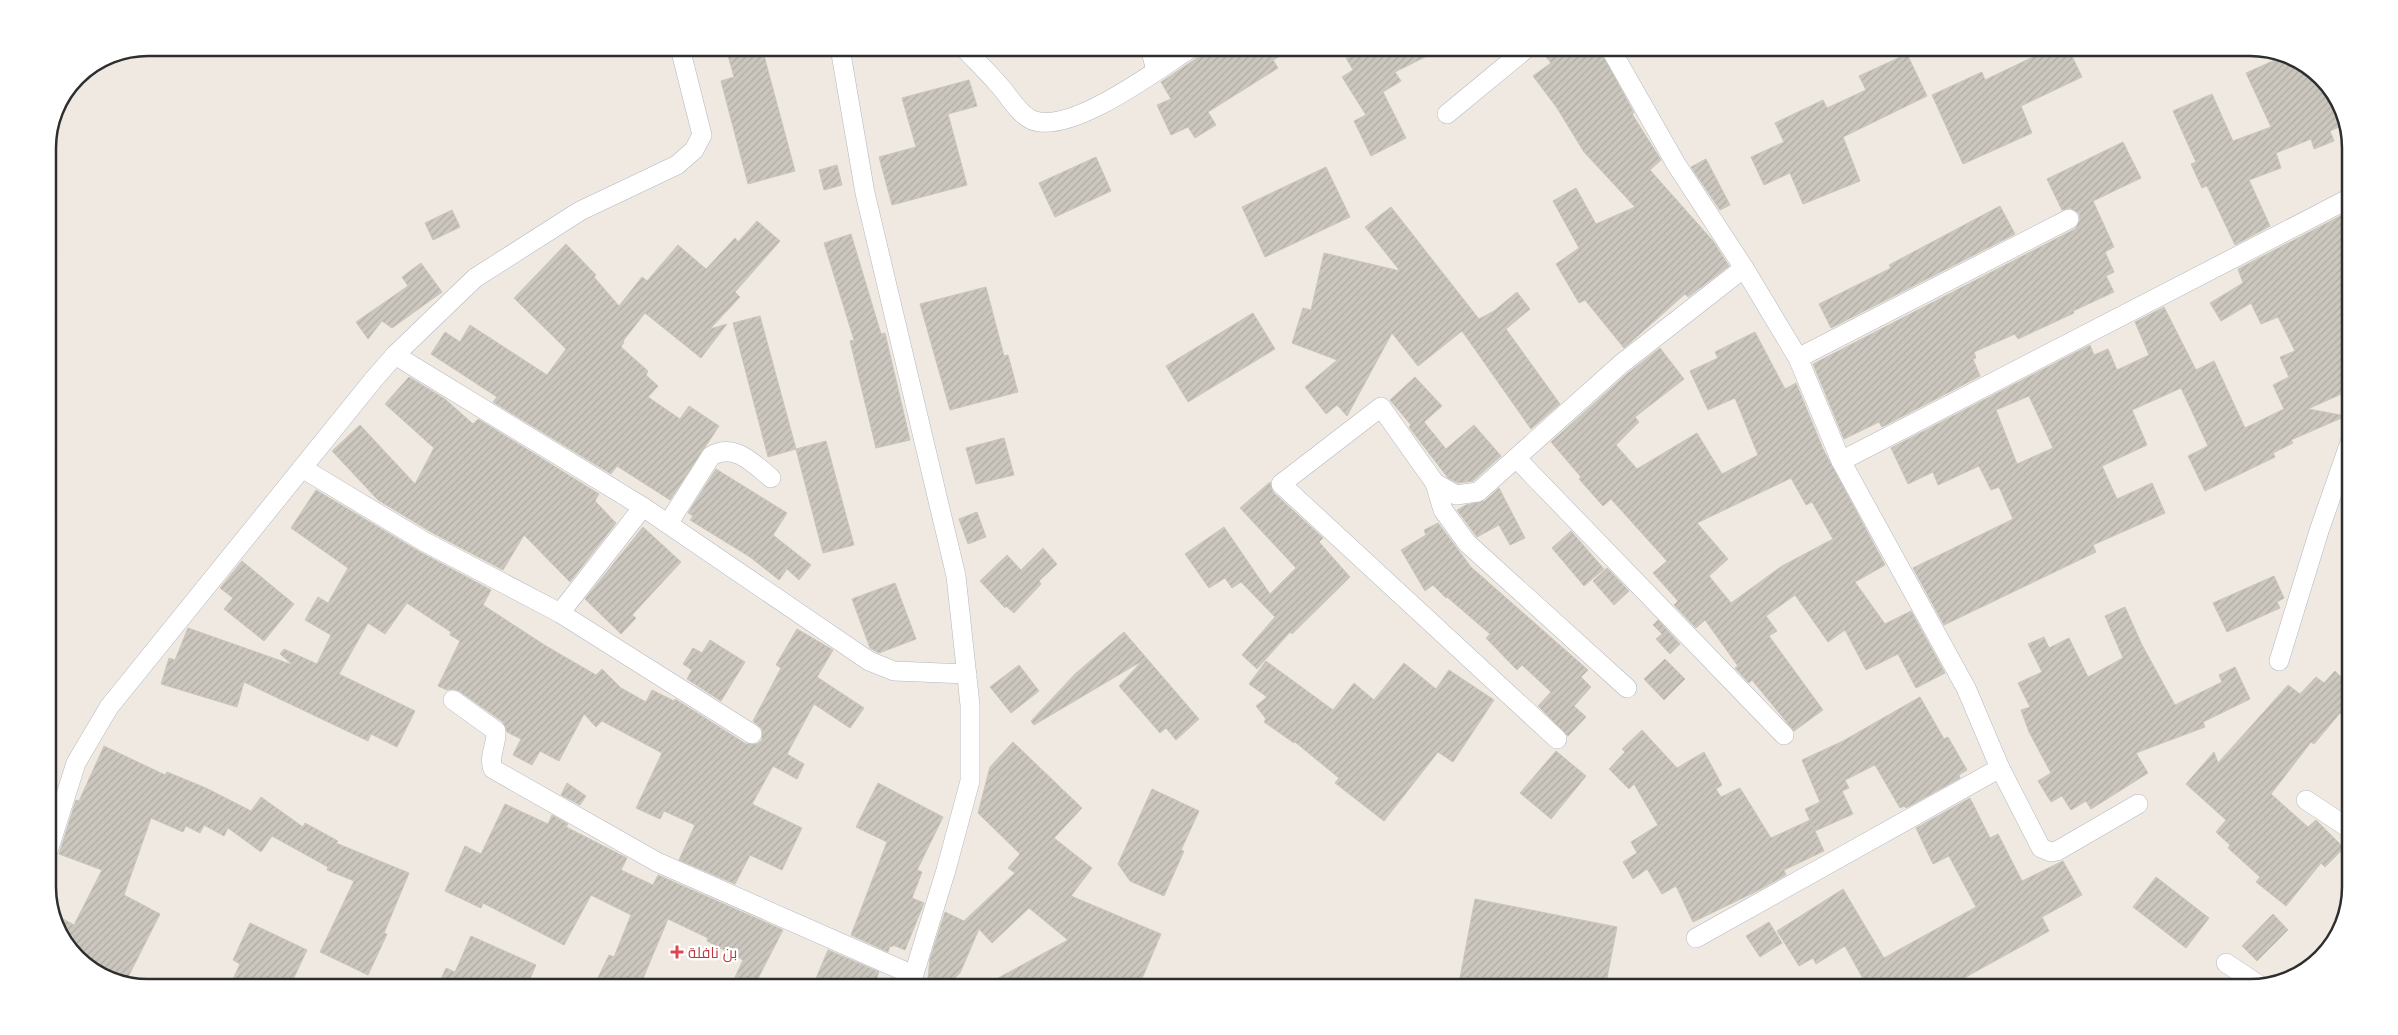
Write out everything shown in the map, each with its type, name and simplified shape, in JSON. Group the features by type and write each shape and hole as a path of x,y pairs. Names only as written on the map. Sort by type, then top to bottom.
{"street":[{"path":"56,826 76,763 109,707 395,355 475,278 580,211 677,165 694,150 702,135 682,56"},
{"path":"841,56 865,193 956,576 970,705 970,781 946,870 913,979"},
{"path":"971,56 1019,109 1031,120 1040,122 1067,121 1095,109 1178,56"},
{"path":"1152,56 1156,70"},
{"path":"1447,114 1517,56"},
{"path":"1615,56 1676,164 1744,268 1798,358 1841,461 1966,688 2000,768 2041,848 2046,851 2057,851 2138,804"},
{"path":"1841,461 2342,202"},
{"path":"1798,358 2069,219"},
{"path":"1435,483 1456,495 1478,492 1622,364 1744,268"},
{"path":"395,355 643,507 869,662 894,671 967,674"},
{"path":"1557,739 1281,484 1381,407 1435,483 1443,510 1467,543 1627,688"},
{"path":"668,524 711,456 719,451 729,450 740,454 771,478"},
{"path":"1517,459 1784,735"},
{"path":"2279,661 2319,531 2342,465"},
{"path":"302,468 425,542 560,614 752,734"},
{"path":"560,614 643,507"},
{"path":"453,700 496,731 491,761 493,769 657,862 908,979"},
{"path":"1696,938 2000,768"},
{"path":"2306,800 2342,824"},
{"path":"2226,963 2250,979"}],"building":[{"path":"728,56 764,56 795,171 748,184 721,81 734,77"},
{"path":"1200,56 1280,56 1273,60 1278,68 1208,112 1216,125 1195,138 1188,127 1171,135 1157,105 1171,99 1161,82"},
{"path":"1349,56 1427,56 1395,72 1401,81 1383,92 1406,138 1371,156 1354,121 1366,115 1342,77 1353,70 1346,58"},
{"path":"1545,56 1603,56 1634,113 1632,114 1661,160 1650,170 1713,241 1729,266 1688,297 1685,294 1624,348 1585,300 1579,303 1556,264 1579,248 1553,201 1576,188 1596,224 1635,207 1584,152 1557,108 1533,76 1551,63"},
{"path":"1903,56 1908,56 1927,96 1843,137 1860,181 1803,204 1790,173 1764,185 1751,157 1784,142 1775,123 1823,100 1827,108 1866,90 1859,76"},
{"path":"2035,56 2072,56 2082,77 2021,106 2032,133 1963,164 1932,95 1982,72 1985,80"},
{"path":"2275,60 2296,69 2315,83 2326,97 2339,127 2330,131 2334,141 2314,149 2311,139 2276,153 2281,168 2249,180 2270,226 2235,245 2207,186 2202,188 2191,164 2196,162 2173,111 2212,94 2233,141 2271,127 2246,73"},
{"path":"969,80 977,106 948,114 967,185 892,205 879,157 916,147 902,98"},
{"path":"2123,142 2141,178 2093,201 2114,247 2105,252 2114,272 2106,276 2114,292 2018,339 2015,334 1974,352 1976,358 1973,359 1980,376 1882,427 1879,422 1844,439 1813,364 2075,229 2080,220 2079,213 2070,208 2062,210 2047,179"},
{"path":"1096,157 1111,191 1055,217 1039,183"},
{"path":"1706,159 1730,205 1720,210 1691,167"},
{"path":"837,165 842,185 824,190 819,170"},
{"path":"1326,167 1350,217 1265,257 1242,207"},
{"path":"2000,206 2015,234 1831,328 1819,304 1891,268 1889,265"},
{"path":"1391,207 1479,319 1494,311 1517,292 1530,309 1506,329 1560,404 1531,429 1462,331 1418,366 1392,333 1347,416 1337,405 1326,414 1305,387 1337,360 1292,343 1303,308 1311,310 1324,253 1400,271 1365,227"},
{"path":"452,210 460,227 433,240 425,223"},
{"path":"2342,215 2342,394 2308,409 2342,415 2342,418 2291,440 2293,443 2273,453 2275,457 2205,491 2188,456 2208,446 2181,388 2132,410 2147,445 2102,466 2117,499 2152,483 2165,513 2093,545 2096,552 1944,625 1913,568 2013,519 1999,487 1991,490 1979,466 1938,485 1933,472 1908,484 1891,448 2090,345 2094,355 2108,349 2117,370 2149,355 2135,322 2164,307 2196,370 2214,361 2245,428 2284,409 2273,385 2289,377 2280,357 2295,351 2278,317 2261,324 2251,303 2221,321 2210,303 2243,283 2238,269","holes":["2029,396 2053,448 2017,464 1996,410"]},
{"path":"757,221 780,241 735,292 740,297 710,329 727,324 701,358 645,313 623,341 621,347 648,371 646,375 658,386 648,397 680,419 689,406 719,426 670,500 617,466 611,474 493,402 497,397 431,354 445,332 460,342 470,325 547,375 566,349 514,298 566,244 596,275 594,277 619,306 642,277 647,281 678,245 706,269 735,238 738,242"},
{"path":"851,234 881,334 885,333 910,440 876,448 850,341 854,340 824,243"},
{"path":"421,263 442,292 392,328 382,321 368,339 356,322 408,286 402,277"},
{"path":"986,287 1004,356 1008,355 1018,392 950,410 920,304"},
{"path":"1253,313 1275,349 1188,402 1166,366"},
{"path":"760,316 796,449 768,457 733,323"},
{"path":"1755,332 1785,389 1796,383 1823,449 1885,565 1855,582 1885,624 1911,611 1945,673 1916,688 1898,654 1866,670 1845,630 1828,642 1795,595 1766,616 1777,631 1769,636 1823,710 1794,731 1752,680 1749,683 1735,668 1738,666 1705,620 1696,628 1674,605 1678,601 1653,573 1667,561 1611,499 1603,506 1579,479 1581,477 1551,442 1628,373 1660,348 1684,379 1635,417 1639,422 1616,445 1637,469 1697,433 1722,474 1758,455 1735,398 1708,410 1690,371 1718,358 1715,352","holes":["1791,478 1806,505 1812,502 1833,539 1782,566 1731,603 1709,576 1728,559 1697,523"]},
{"path":"409,377 445,399 473,424 478,419 599,494 595,501 616,523 570,582 524,535 503,570 431,532 378,500 332,451 360,425 415,484 434,448 385,404"},
{"path":"1415,377 1442,406 1424,422 1446,449 1474,425 1501,456 1473,481 1458,483 1448,478 1409,427 1411,425 1390,400"},
{"path":"1004,438 1014,475 976,484 966,448"},
{"path":"826,441 854,545 823,553 796,449"},
{"path":"716,469 787,513 773,535 811,565 799,580 787,569 779,580 750,557 690,520 693,516 688,513"},
{"path":"1270,482 1273,492 1323,538 1319,542 1350,577 1292,634 1290,632 1257,669 1242,655 1275,617 1241,582 1232,588 1225,578 1209,588 1185,554 1224,527 1270,594 1296,568 1240,508"},
{"path":"1499,488 1525,538 1510,545 1499,525 1477,537 1457,510 1466,505 1485,501"},
{"path":"316,490 420,552 491,590 483,605 546,646 596,675 602,669 621,688 646,702 652,690 674,701 675,699 746,744 757,744 762,740 762,729 753,721 781,668 776,665 797,629 833,650 817,677 864,708 850,728 814,704 787,754 804,764 797,779 773,766 752,804 802,828 782,870 750,855 735,884 679,860 695,825 664,811 660,819 636,808 662,753 602,721 596,727 584,714 559,761 540,751 532,765 513,755 521,739 507,732 503,722 459,691 454,689 447,690 438,686 460,641 450,635 451,632 407,603 385,634 368,623 339,674 415,711 397,747 371,734 368,741 244,682 237,707 161,684 169,658 175,660 188,628 293,665 280,654 284,649 317,664 331,635 305,620 318,597 328,603 348,568 291,528"},
{"path":"977,512 986,537 968,544 959,519"},
{"path":"1438,523 1471,567 1588,670 1581,677 1591,687 1574,706 1586,717 1568,736 1538,706 1551,692 1522,665 1517,670 1486,638 1490,634 1433,585 1425,591 1401,550 1426,535 1424,530"},
{"path":"643,527 681,562 632,615 636,618 621,634 585,599"},
{"path":"1571,531 1604,569 1584,586 1552,548"},
{"path":"1043,548 1057,564 1039,581 1041,584 1014,613 1006,606 1005,608 980,581 1007,555 1021,570"},
{"path":"242,561 294,604 264,641 224,609 233,598 220,588"},
{"path":"1607,568 1629,591 1614,605 1593,581"},
{"path":"2274,576 2284,598 2277,602 2280,608 2227,632 2213,603"},
{"path":"895,583 916,639 879,653 870,648 852,599"},
{"path":"2125,607 2142,645 2175,705 2222,682 2219,675 2235,667 2250,699 2203,722 2205,727 2136,753 2148,773 2091,809 2086,801 2071,810 2062,796 2051,802 2038,781 2051,773 2029,732 2021,710 2030,707 2018,683 2042,672 2028,644 2044,637 2049,648 2069,638 2088,677 2123,658 2105,616"},
{"path":"1658,620 1680,644 1670,654 1656,639 1662,634 1653,625"},
{"path":"1124,632 1199,719 1176,740 1166,728 1160,733 1119,686 1142,661 1034,725 1031,721 1075,674"},
{"path":"710,640 745,662 721,701 687,679 692,670 683,664 693,648 702,653"},
{"path":"1665,659 1685,679 1664,700 1644,679"},
{"path":"1266,661 1333,710 1354,683 1374,700 1404,663 1436,689 1449,670 1494,700 1453,762 1438,752 1384,821 1335,783 1339,778 1295,742 1264,722 1266,719 1256,706 1267,697 1249,684"},
{"path":"1019,665 1039,691 1011,713 990,687"},
{"path":"2335,671 2342,678 2342,715 2340,713 2314,744 2311,742 2271,794 2308,827 2316,820 2342,846 2342,850 2325,867 2321,863 2286,906 2256,882 2260,877 2228,848 2230,845 2216,832 2226,820 2186,784 2214,752 2218,763 2288,685 2300,694 2316,677 2324,683"},
{"path":"1920,697 1944,739 1948,737 1967,770 1959,775 1960,778 1906,808 1904,806 1900,808 1875,765 1845,780 1849,788 1842,791 1853,814 1815,831 1805,809 1820,802 1802,760 1843,741"},
{"path":"1642,730 1677,768 1704,752 1722,785 1716,789 1721,797 1740,788 1771,838 1810,820 1824,851 1784,870 1786,875 1753,893 1693,922 1676,886 1662,894 1647,869 1633,879 1623,862 1637,853 1631,842 1658,825 1634,784 1629,789 1609,769 1625,752 1622,749"},
{"path":"1013,742 1082,808 1054,838 1092,868 1071,896 1161,934 1142,979 996,979 1068,940 1029,908 992,943 979,929 960,973 954,979 928,979 930,959 945,912 964,921 1015,873 1008,868 1020,854 978,813 990,767"},
{"path":"104,746 165,775 167,772 206,788 251,811 261,797 303,827 305,823 338,841 336,843 409,873 384,933 387,934 368,975 320,952 354,881 327,870 328,867 272,836 261,852 228,828 224,836 204,825 200,833 186,826 183,832 151,818 124,895 160,914 128,977 125,976 102,966 83,952 75,943 62,918 74,925 102,870 59,854 76,800 79,801"},
{"path":"1556,751 1586,776 1551,819 1520,793"},
{"path":"567,783 586,796 580,805 561,795"},
{"path":"878,783 943,817 917,870 922,872 912,898 924,903 905,950 893,945 892,947 890,946 888,952 851,935 887,842 856,827"},
{"path":"1152,789 1199,811 1181,850 1184,851 1164,896 1130,881 1118,864"},
{"path":"1970,798 1990,838 1998,834 2022,881 2063,861 2082,895 2042,917 2049,931 1962,979 1863,979 1845,946 1816,964 1813,958 1799,966 1777,931 1843,889 1884,958 1976,907 1949,856 1933,864 1916,828"},
{"path":"505,804 548,824 552,815 568,824 566,827 627,858 621,870 653,885 658,875 783,930 758,979 734,979 743,960 707,941 708,938 668,919 643,979 597,979 609,955 614,957 631,915 591,895 564,945 483,903 481,908 445,891 465,846 481,854"},
{"path":"2156,877 2209,918 2186,948 2133,907"},
{"path":"1475,899 1617,927 1607,979 1460,979"},
{"path":"2273,914 2288,930 2257,961 2242,946"},
{"path":"1769,922 1782,943 1760,957 1746,936"},
{"path":"250,923 307,950 293,979 233,979 240,964 233,960"},
{"path":"471,936 536,965 530,979 441,979 446,968 455,972"},
{"path":"828,950 879,972 876,979 816,979"}],"place":[{"name":"بن نافلة","path":"677,952"}]}
